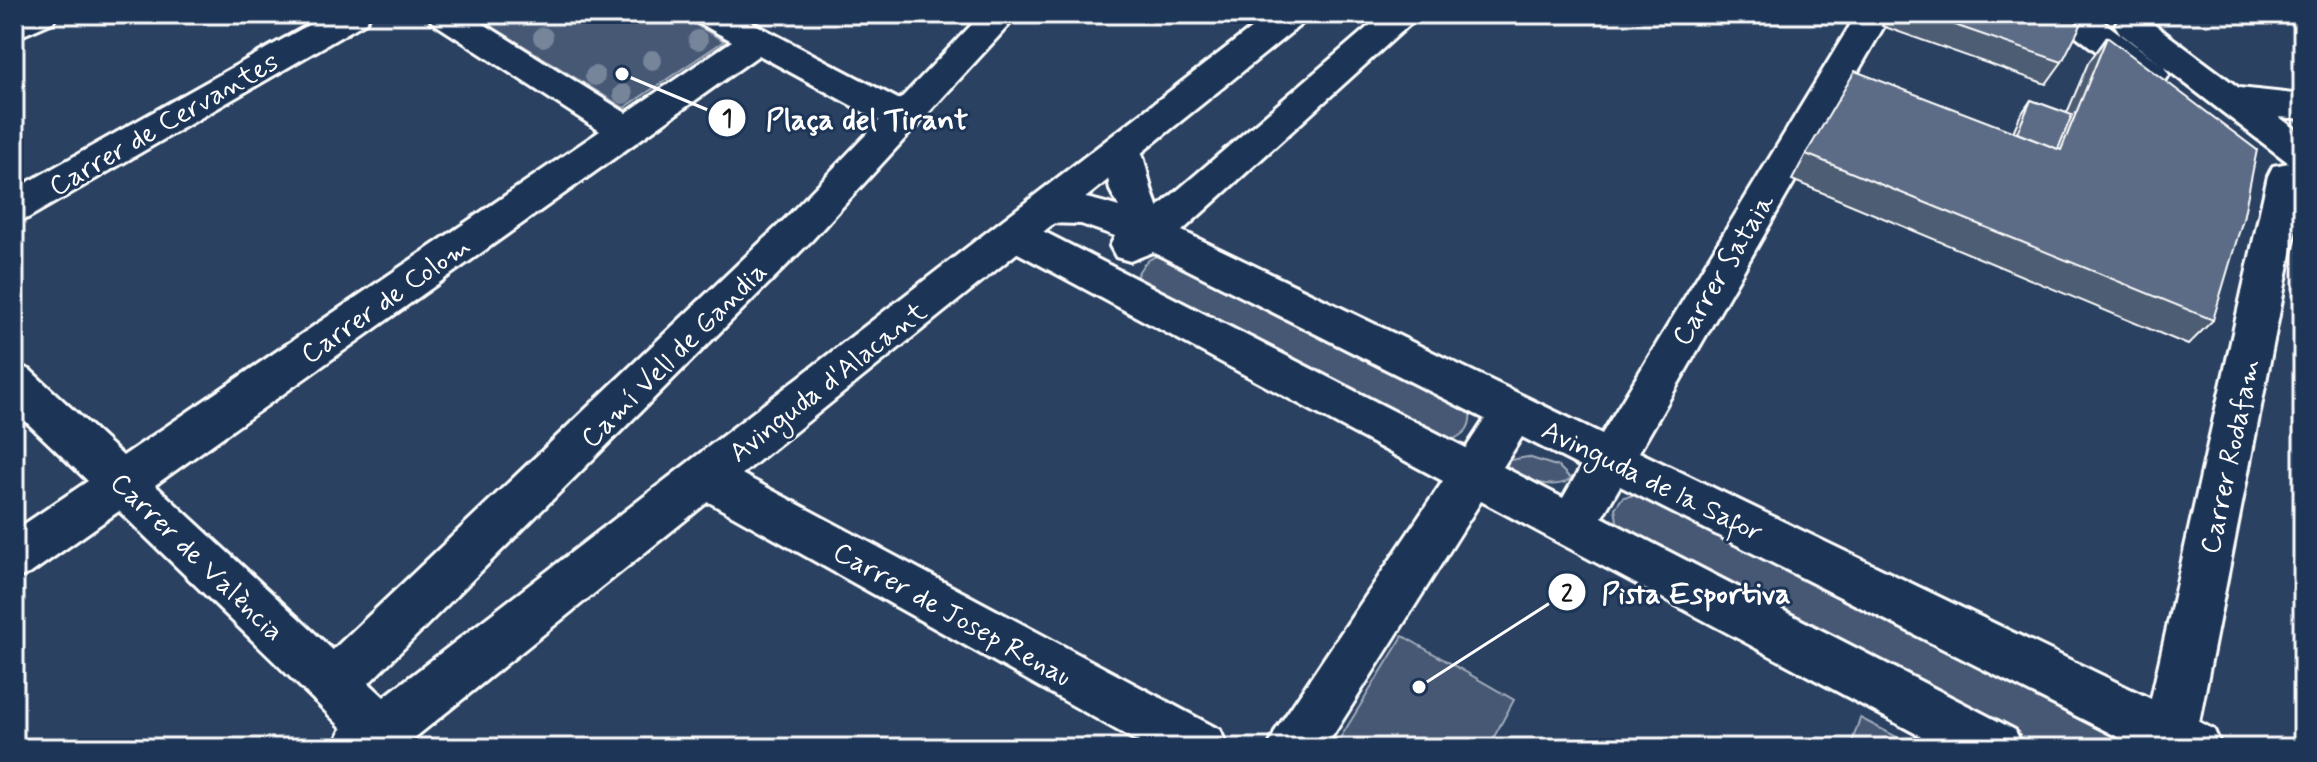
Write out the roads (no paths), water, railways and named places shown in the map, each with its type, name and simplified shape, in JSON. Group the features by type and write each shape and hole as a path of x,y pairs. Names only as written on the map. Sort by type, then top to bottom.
{"main road":[{"path":"14,28 41,14"},
{"name":"Carrer de Cervantes","path":"14,208 354,14"},
{"path":"444,14 626,130"},
{"path":"709,14 904,118"},
{"name":"Camí Vell de Gandia","path":"333,684 798,230 1002,14"},
{"name":"Avinguda d'Alacant","path":"371,739 705,477 1033,230 1122,148 1292,14"},
{"path":"1122,148 1130,190 1153,234 1404,14"},
{"name":"Carrer Sataia","path":"1572,525 1874,14"},
{"path":"2070,14 2298,173"},
{"path":"2117,14 2229,99 2298,173"},
{"name":"Carrer de Colom","path":"14,558 757,40"},
{"path":"2229,99 2303,107"},
{"name":"Carrer Rodafam","path":"2182,742 2298,173"},
{"name":"Avinguda de la Safor","path":"1033,230 1083,210 1153,234 2182,742"},
{"path":"1033,230 1473,472 1996,748"},
{"name":"Carrer de València","path":"14,382 333,684 371,739"},
{"path":"1295,748 1514,412"},
{"name":"Carrer de Josep Renau","path":"705,477 1201,748"}],"place":[{"name":"Plaça del Tirant","path":"622,74"},
{"name":"Pista Esportiva","path":"1419,687"}]}
